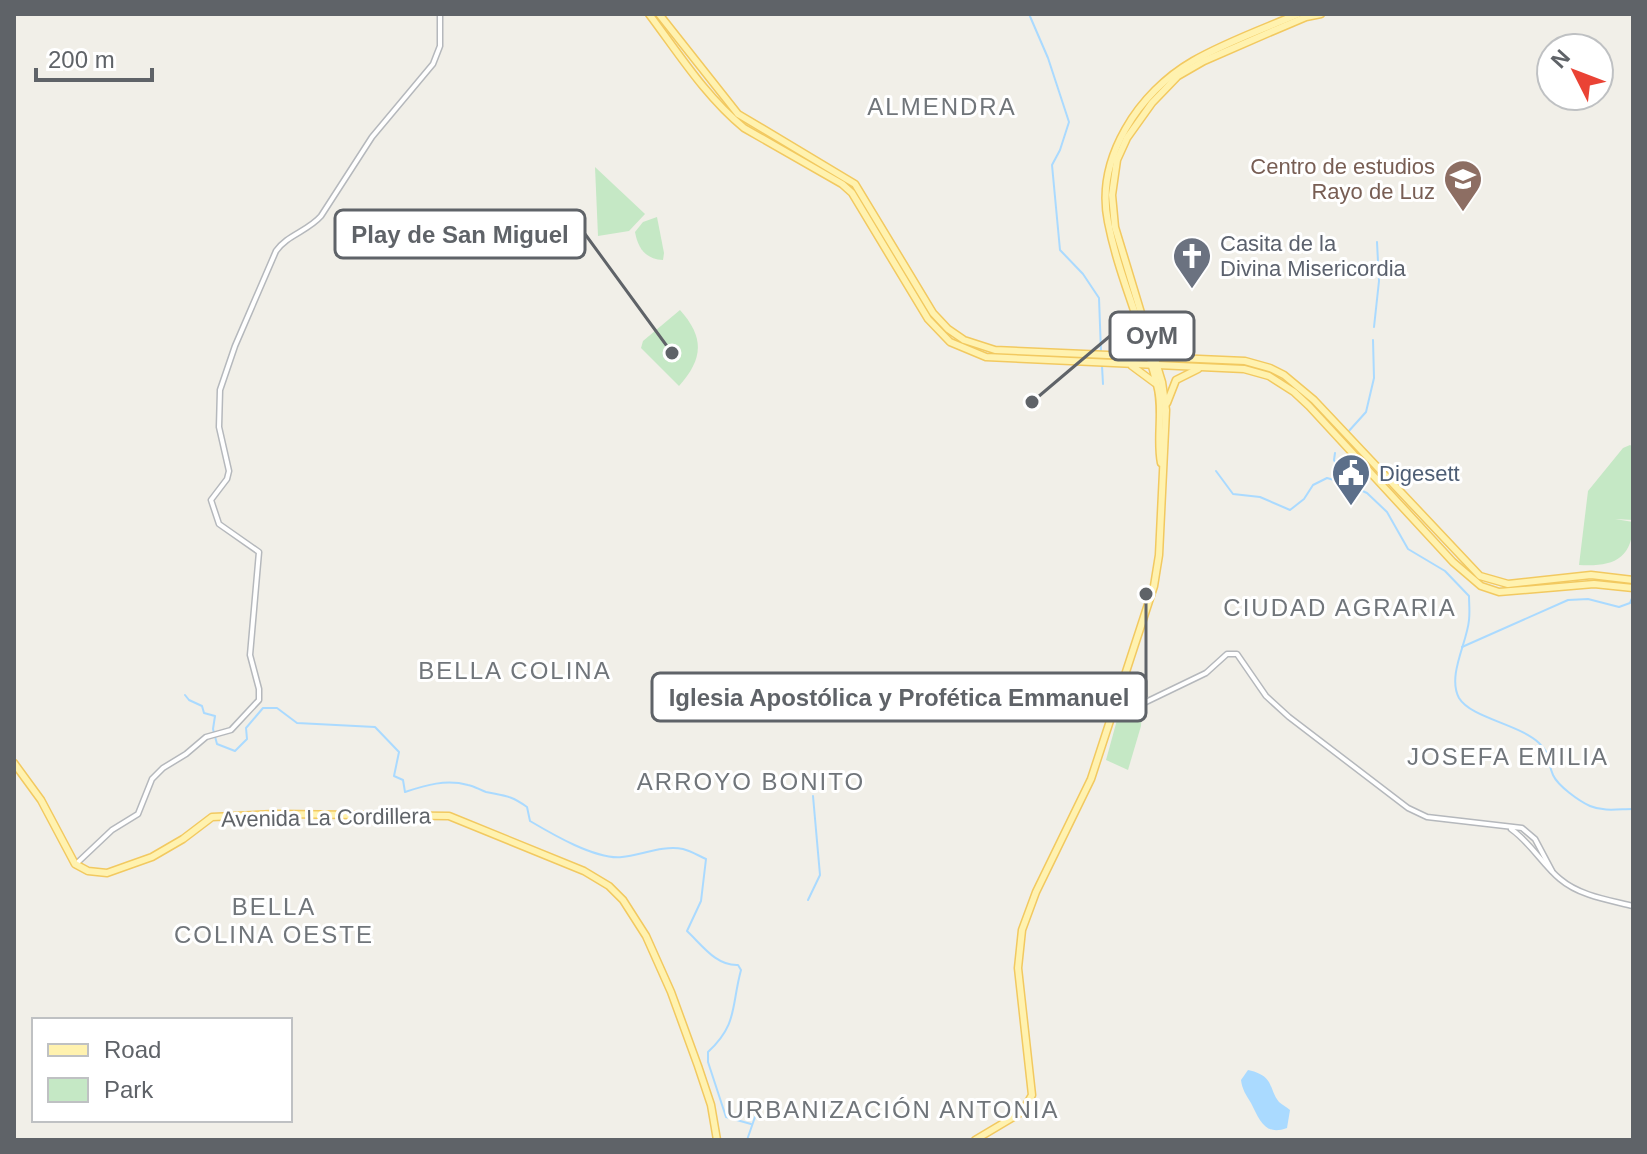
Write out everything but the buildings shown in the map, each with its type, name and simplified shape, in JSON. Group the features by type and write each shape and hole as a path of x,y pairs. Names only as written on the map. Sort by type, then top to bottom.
{"main road":[{"path":"649,14 706,90 733,119 852,193 928,319 950,342 986,357 1244,369 1269,376 1294,392 1453,562 1481,586 1514,593 1594,584 1630,584"},
{"path":"659,14 738,114 855,184 933,313 955,335 995,350 1245,361 1270,368 1293,380 1471,569 1490,581 1508,584 1591,575 1630,584"},
{"path":"1166,410 1111,235 1106,208 1107,176 1120,138 1146,101 1179,69 1217,48 1298,14"},
{"path":"1151,356 1112,207 1114,171 1124,144 1152,103 1178,76 1204,61 1273,31 1321,14"},
{"path":"1122,355 1135,347 1142,334"},
{"path":"1149,340 1162,353 1174,357"},
{"path":"1129,364 1157,383"},
{"path":"1154,365 1162,467"},
{"path":"975,1140 1022,1112 1032,1095 1018,968 1022,930 1036,892 1091,779 1156,578 1166,410 1170,392 1176,380 1202,367"},
{"path":"14,763 41,800 75,864"},
{"name":"Avenida La Cordillera","path":"75,864 88,871 107,873 165,851 212,817 385,815 449,816 584,871 609,886 623,900 646,936 671,992 698,1066 711,1105 717,1140"}],"street":[{"path":"75,864 112,830 138,814 152,779 163,768 210,735 218,735 236,726 259,700 250,655 259,552 219,524 211,503 214,492 223,485 229,471 219,427 220,390 235,346 278,247 313,225 372,137 433,64 440,46 440,14"},
{"path":"1113,713 1121,714 1206,673 1227,654 1237,654 1266,696 1288,716 1408,808 1427,817 1522,828 1532,835 1552,871 1577,890 1633,906"}],"green space":[{"path":"595,167 645,214 629,231 598,236"},
{"path":"657,217 663,260 643,252 635,232 643,222"},
{"path":"680,310 693,329 698,348 693,366 679,386 641,348 643,341"},
{"path":"1633,447 1633,520 1615,519 1633,522 1629,545 1625,553 1611,562 1579,565 1588,491 1623,448"},
{"path":"1142,710 1141,726 1128,770 1106,760 1117,720"}],"water":[{"path":"1248,1070 1267,1079 1279,1102 1290,1110 1287,1128 1273,1130 1261,1121 1244,1092 1241,1080"}],"waterway":[{"path":"1029,14 1048,58 1069,122 1052,165 1060,250 1083,274 1099,298 1101,352"},
{"path":"1374,327 1379,281 1377,242"},
{"path":"1348,432 1366,412 1374,378 1373,340"},
{"path":"1102,366 1103,384"},
{"path":"1335,453 1334,460 1345,481"},
{"path":"1216,471 1233,494 1260,497 1290,510 1304,499 1313,485 1327,478 1367,493 1387,512 1408,549 1445,571 1469,596 1468,629 1455,680 1459,698 1474,711 1539,743 1548,755 1556,779 1580,801 1601,809 1633,809"},
{"path":"1462,647 1568,600 1588,599 1619,607 1630,603 1633,596"},
{"path":"185,695 202,706 204,713 215,716 213,729 217,744 235,751 247,739 246,728 263,708 277,708 297,723 375,727 399,752 394,776 403,780 405,792 428,785 460,783 516,800 527,807 530,821 574,845 600,854 622,857 675,848 706,859 701,901 687,931 716,958 738,965 741,970 729,1024 708,1052 708,1062 726,1117 751,1124"},
{"path":"808,900 820,875 813,796"},
{"path":"747,1140 755,1117"}],"place":[{"name":"Centro de estudios Rayo de Luz","path":"1463,213"},
{"name":"Casita de la Divina Misericordia","path":"1192,290"},
{"name":"Play de San Miguel","path":"672,353"},
{"name":"OyM","path":"1032,402"},
{"name":"Digesett","path":"1351,507"},
{"name":"Iglesia Apostólica y Profética Emmanuel","path":"1146,594"}],"district":[{"name":"ALMENDRA","path":"942,107"},
{"name":"CIUDAD AGRARIA","path":"1340,608"},
{"name":"BELLA COLINA","path":"515,671"},
{"name":"JOSEFA EMILIA","path":"1508,757"},
{"name":"ARROYO BONITO","path":"751,782"},
{"name":"BELLA COLINA OESTE","path":"274,921"},
{"name":"URBANIZACIÓN ANTONIA","path":"893,1110"}]}
